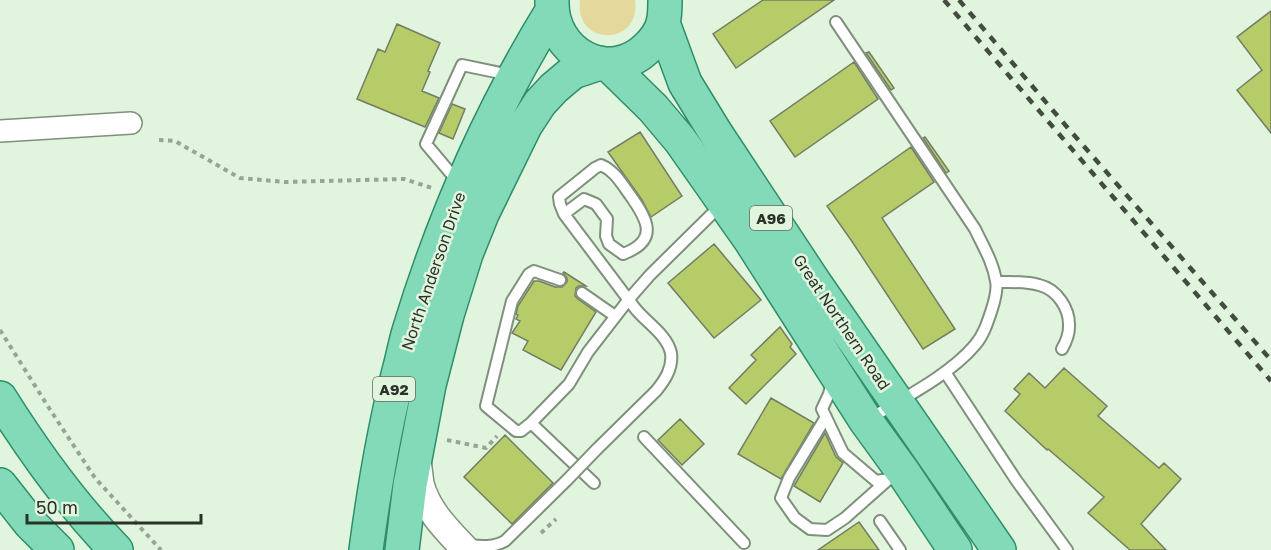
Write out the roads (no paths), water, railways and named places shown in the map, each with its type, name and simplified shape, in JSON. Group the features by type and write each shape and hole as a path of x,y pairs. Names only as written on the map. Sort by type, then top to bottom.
{"main road":[{"name":"A92","path":"552,5 556,29 566,45 581,57 604,63 626,61 642,53 655,40 665,6"},
{"name":"North Anderson Drive","path":"366,550 392,395 408,333 435,255 450,188 484,135 552,5"},
{"name":"Great Northern Road","path":"665,6 685,83 814,282 999,550"},
{"name":"A96","path":"604,63 653,108 680,140 724,203"},
{"name":"North Anderson Drive","path":"402,550 405,518 426,446 429,385 447,315 466,254 482,214 525,126 540,103 573,72 604,63"},
{"name":"Great Northern Road","path":"724,203 751,241 866,421 896,476 955,550"},
{"path":"0,398 47,470 116,550"},
{"path":"0,484 30,523 57,550"}],"street":[{"path":"0,131 131,123"},
{"path":"426,446 421,486 428,504 443,526 464,548"}],"lane":[{"path":"836,22 975,229 991,261 997,282 994,304 986,327 976,344 962,359 866,421"},
{"path":"450,188 444,167 426,144 462,65 514,76"},
{"path":"464,548 498,545 506,541 656,391 668,374 671,355 669,346 642,317 564,214 559,197 601,165 612,170 640,208 648,226 644,240 635,249 623,254 609,244 606,236 607,219 596,204 584,199 564,214"},
{"path":"560,280 534,271 529,274 512,301 486,406 516,431 521,431 531,423 569,384 588,352 629,299 650,275 724,203"},
{"path":"997,282 1041,285 1055,292 1065,307 1070,325 1062,349"},
{"path":"582,293 615,316"},
{"path":"945,372 1016,480 1067,550"},
{"path":"835,374 822,409 843,453 876,481 896,476"},
{"path":"826,417 789,478 781,498 795,518 810,529 827,530 896,476"},
{"path":"531,423 594,483"},
{"path":"644,437 744,543"},
{"path":"880,521 900,550"}],"railway":[{"path":"944,0 1271,381"},
{"path":"959,0 1271,360"}]}
